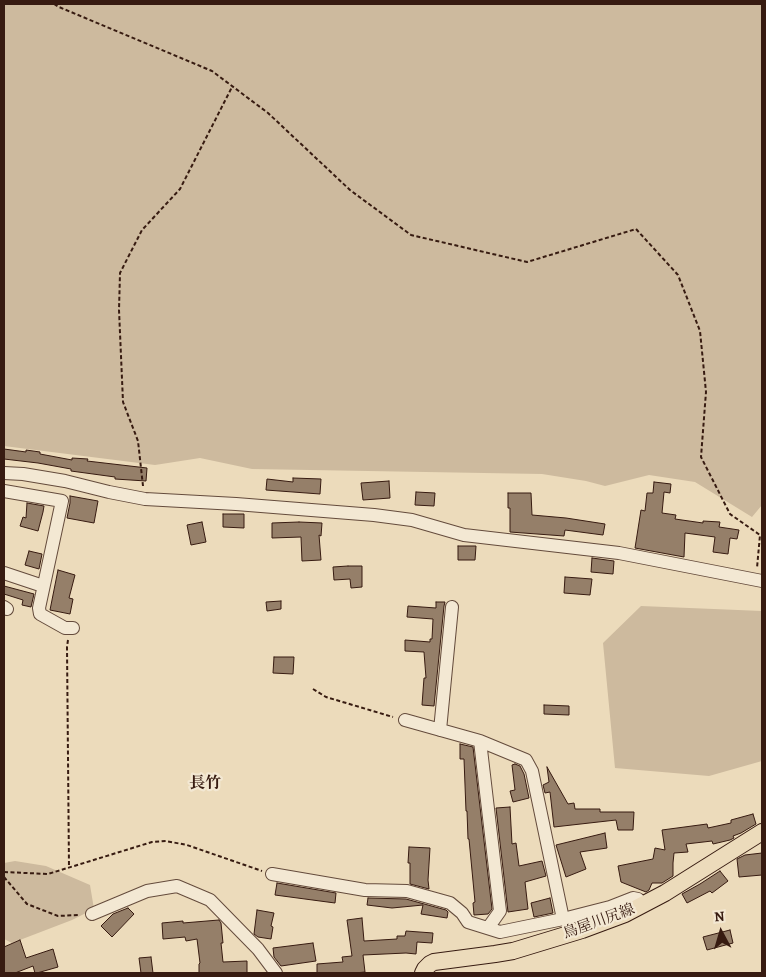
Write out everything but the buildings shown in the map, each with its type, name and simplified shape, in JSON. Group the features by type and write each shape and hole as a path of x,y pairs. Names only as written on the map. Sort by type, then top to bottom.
{"main road":[{"name":"鳥屋川尻線","path":"423,973 434,962 519,949 626,914 673,889 762,832"}],"street":[{"path":"4,473 65,481 145,499 236,504 374,515 412,520 464,535 619,554 759,580"},
{"path":"4,491 62,500 38,608 40,614 65,628 71,629"},
{"path":"4,573 43,586"},
{"path":"440,730 452,607"},
{"path":"405,720 480,742 526,760 532,771 562,919"},
{"path":"480,742 500,911 488,928"},
{"path":"272,874 365,890 407,891 450,903 462,913 468,922 500,932 610,907 633,898 638,899 644,905"},
{"path":"92,914 147,891 177,886 210,900 258,949 276,973"}],"path":[{"path":"54,4 212,72 268,113 350,190 411,235 527,262 636,229 678,275 700,331 706,392 701,458 730,514 760,535 759,580"},
{"path":"145,499 138,441 123,402 119,310 120,273 142,230 180,189 232,87"},
{"path":"68,868 67,648 71,629"},
{"path":"313,689 326,697 405,720"},
{"path":"4,872 48,874 152,842 166,841 187,845 272,874"},
{"path":"4,877 27,904 58,916 92,914"}],"shaded area":[{"path":"4,4 762,4 762,505 752,517 695,482 649,475 605,486 542,474 252,469 200,458 155,465 4,446"},
{"path":"641,606 762,611 762,761 709,776 615,768 603,643"},
{"path":"15,861 46,866 90,885 94,909 72,920 12,943 4,939 4,863"}],"district":[{"name":"長竹","path":"205,784"}]}
